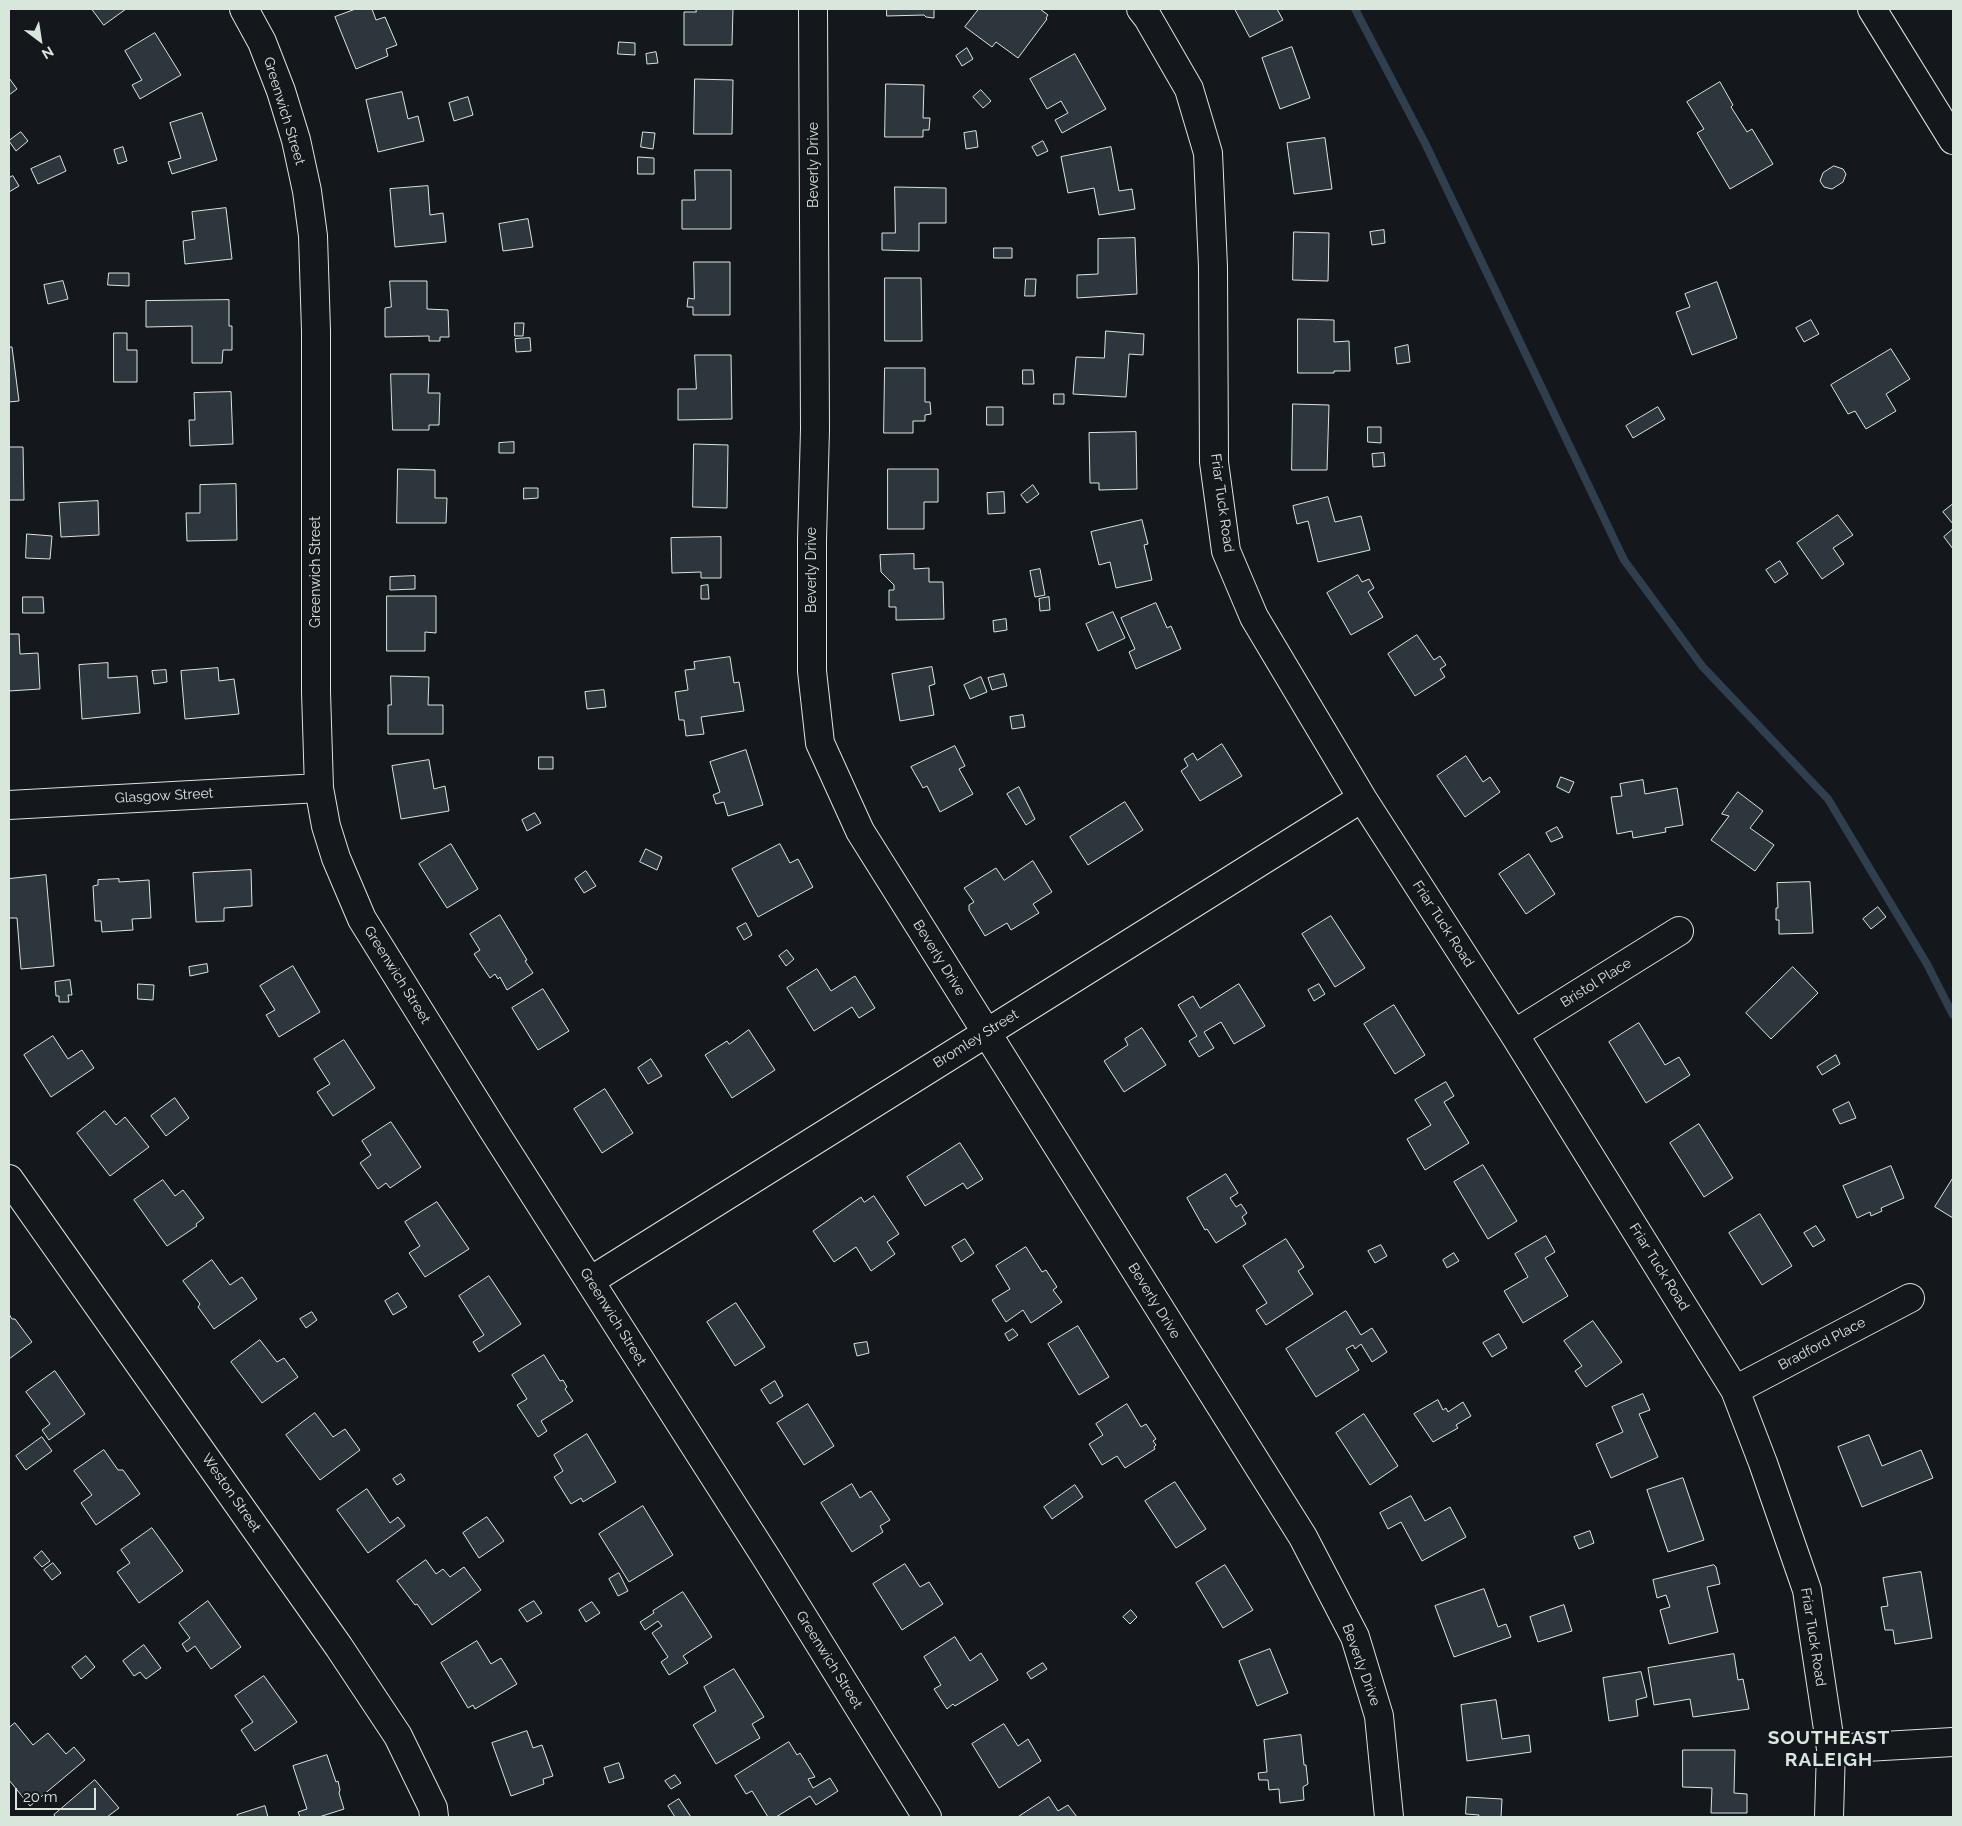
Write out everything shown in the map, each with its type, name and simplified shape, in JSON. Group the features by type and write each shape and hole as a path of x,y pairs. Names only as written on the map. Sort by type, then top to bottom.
{"street":[{"name":"Greenwich Street","path":"244,9 265,50 281,91 296,140 307,191 312,236 316,331 316,682 319,788 326,826 336,858 362,919 772,1567 927,1817"},
{"name":"Beverly Drive","path":"813,9 815,429 812,540 812,671 820,742 860,831 1303,1537 1354,1637 1379,1716 1389,1817"},
{"name":"Friar Tuck Road","path":"1141,9 1189,89 1208,153 1213,267 1214,462 1226,551 1254,617 1362,798 1514,1034 1735,1390 1807,1590 1831,1749 1829,1817"},
{"path":"1872,9 1953,140"},
{"name":"Glasgow Street","path":"9,805 319,788"},
{"name":"Bromley Street","path":"590,1281 1362,798"},
{"name":"Bristol Place","path":"1514,1034 1679,931"},
{"name":"Weston Street","path":"9,1179 339,1646 398,1736 433,1808 434,1817"},
{"name":"Bradford Place","path":"1735,1390 1910,1298"},
{"path":"1831,1749 1953,1742"}],"building":[{"path":"92,9 126,9 104,25"},
{"path":"356,9 372,9 376,20 385,17 397,45 386,49 388,56 356,69 335,17"},
{"path":"696,9 733,9 732,45 684,45 684,12 696,12"},
{"path":"887,9 934,9 934,18 924,15 887,16"},
{"path":"979,9 1040,9 1048,15 1018,58 996,42 992,47 965,27"},
{"path":"1235,9 1277,9 1283,20 1250,37"},
{"path":"155,33 181,75 140,99 132,85 142,80 125,51"},
{"path":"619,42 635,43 635,55 618,54"},
{"path":"1292,47 1310,98 1280,109 1262,58"},
{"path":"967,48 973,59 962,66 956,56"},
{"path":"656,52 658,63 647,64 646,54"},
{"path":"1075,54 1106,109 1062,133 1055,120 1068,113 1061,101 1047,109 1030,79"},
{"path":"9,78 17,89 9,95"},
{"path":"695,79 733,80 732,134 694,134"},
{"path":"1720,82 1733,105 1731,107 1747,132 1752,129 1773,164 1730,189 1697,133 1704,129 1687,102"},
{"path":"886,84 924,85 923,118 930,118 929,130 923,130 923,137 885,137"},
{"path":"981,90 991,101 983,108 973,97"},
{"path":"402,92 408,119 418,116 424,141 378,152 366,100"},
{"path":"468,97 473,115 454,121 449,103"},
{"path":"202,113 217,160 172,174 168,162 181,158 170,123"},
{"path":"976,131 978,147 966,149 964,133"},
{"path":"21,132 28,141 16,151 9,141"},
{"path":"643,132 655,133 653,149 641,147"},
{"path":"1325,138 1332,189 1294,194 1287,143"},
{"path":"1043,141 1048,151 1037,156 1032,147"},
{"path":"123,147 127,161 118,164 114,150"},
{"path":"1111,147 1119,191 1132,189 1135,209 1099,215 1094,188 1068,193 1061,157"},
{"path":"60,156 66,171 38,184 31,169"},
{"path":"638,157 654,158 654,174 638,174"},
{"path":"1834,166 1843,169 1846,174 1843,182 1832,189 1824,187 1820,181 1823,173"},
{"path":"695,170 731,170 731,229 682,229 682,200 695,200"},
{"path":"13,176 19,186 9,192 9,178"},
{"path":"428,186 430,215 443,213 446,242 395,247 390,189"},
{"path":"895,187 946,188 946,223 919,223 919,251 882,250 882,233 895,233"},
{"path":"226,208 232,259 185,264 183,241 195,239 192,212"},
{"path":"528,219 533,247 503,251 499,224"},
{"path":"1384,230 1385,243 1372,245 1370,232"},
{"path":"1294,232 1329,233 1328,281 1293,280"},
{"path":"1135,238 1137,294 1077,298 1077,275 1098,274 1098,239"},
{"path":"994,248 1012,248 1012,258 994,258"},
{"path":"694,262 730,262 730,315 693,315 693,307 687,307 688,298 694,299"},
{"path":"109,273 129,273 129,286 108,285"},
{"path":"885,278 921,278 922,341 885,341"},
{"path":"1026,279 1036,279 1035,296 1025,296"},
{"path":"63,281 68,299 48,304 44,285"},
{"path":"390,281 427,281 427,309 448,310 449,337 440,337 440,341 429,341 429,336 385,337 385,308 391,307"},
{"path":"1717,282 1737,338 1692,355 1676,312 1690,307 1685,294"},
{"path":"229,300 229,326 232,326 232,350 223,350 222,363 192,363 192,326 146,327 146,301"},
{"path":"1298,319 1334,320 1334,342 1349,341 1350,371 1298,373"},
{"path":"1811,320 1819,334 1804,342 1796,328"},
{"path":"515,323 524,323 523,336 515,336"},
{"path":"1106,331 1144,334 1143,355 1129,354 1126,397 1073,394 1076,357 1104,358"},
{"path":"114,333 127,333 127,350 137,350 137,382 114,382"},
{"path":"530,338 531,351 516,352 515,339"},
{"path":"1408,345 1410,362 1397,364 1395,348"},
{"path":"9,347 12,347 19,401 9,402"},
{"path":"1891,349 1910,379 1886,394 1896,411 1866,429 1855,411 1848,414 1831,385"},
{"path":"695,355 731,355 732,419 678,420 678,389 696,389"},
{"path":"885,368 925,368 925,402 930,402 931,414 925,415 925,421 913,421 913,433 884,433"},
{"path":"1023,370 1033,370 1034,384 1023,384"},
{"path":"391,374 429,374 428,393 440,393 439,425 429,425 429,430 393,430"},
{"path":"231,392 233,444 190,446 189,420 195,420 194,393"},
{"path":"1054,394 1064,394 1064,404 1054,404"},
{"path":"1293,404 1329,405 1327,470 1292,470"},
{"path":"987,407 1003,407 1003,425 987,425"},
{"path":"1658,407 1665,419 1633,438 1626,426"},
{"path":"1368,427 1381,427 1381,443 1368,442"},
{"path":"1136,432 1137,489 1099,490 1099,483 1090,483 1089,433"},
{"path":"514,442 514,453 499,453 499,443"},
{"path":"694,444 728,445 727,508 693,507"},
{"path":"9,447 23,447 24,500 9,500"},
{"path":"1384,453 1385,466 1373,467 1372,454"},
{"path":"398,469 435,470 435,498 447,498 446,523 397,523"},
{"path":"888,469 938,469 938,502 924,502 924,529 888,529"},
{"path":"236,484 237,540 187,541 186,513 200,513 200,485"},
{"path":"1033,485 1039,494 1027,503 1021,495"},
{"path":"524,488 538,488 538,498 524,499"},
{"path":"1004,492 1005,513 988,514 987,493"},
{"path":"1328,497 1335,522 1361,516 1370,550 1318,562 1308,521 1297,524 1293,506"},
{"path":"98,501 99,535 61,537 59,503"},
{"path":"1953,504 1953,524 1943,512"},
{"path":"1838,515 1853,535 1833,548 1844,564 1822,579 1797,543"},
{"path":"1142,520 1148,544 1144,545 1152,580 1116,588 1110,562 1099,565 1091,532"},
{"path":"1953,529 1953,549 1944,537"},
{"path":"27,534 52,536 50,559 26,558"},
{"path":"721,537 721,578 701,578 701,572 672,573 671,538"},
{"path":"914,554 914,569 929,568 929,582 943,582 944,619 896,620 896,607 889,607 889,590 894,590 894,585 881,572 880,555"},
{"path":"1780,561 1788,574 1775,583 1766,570"},
{"path":"1040,569 1045,595 1035,597 1030,571"},
{"path":"1358,575 1362,582 1369,579 1374,588 1368,592 1383,617 1351,635 1327,593"},
{"path":"415,576 415,589 390,590 390,577"},
{"path":"708,585 709,599 701,599 701,586"},
{"path":"387,596 436,596 436,633 425,632 425,651 387,651"},
{"path":"23,597 43,597 44,613 23,613"},
{"path":"1049,597 1050,610 1040,611 1039,599"},
{"path":"1156,603 1167,628 1171,626 1181,649 1136,669 1129,652 1135,649 1121,618"},
{"path":"1113,612 1125,638 1098,651 1086,624"},
{"path":"1006,619 1007,630 994,632 993,621"},
{"path":"9,634 19,634 20,654 38,653 40,689 9,691"},
{"path":"1417,635 1434,660 1440,656 1446,665 1440,669 1445,677 1415,696 1388,654"},
{"path":"730,657 734,683 739,682 744,711 701,717 704,734 686,736 684,720 679,720 675,692 688,690 685,670 695,669 694,662"},
{"path":"108,663 108,678 137,676 140,713 82,719 79,665"},
{"path":"932,667 935,684 929,686 934,715 900,721 892,674"},
{"path":"218,668 219,681 234,679 239,714 185,719 181,671"},
{"path":"166,670 167,682 154,684 152,671"},
{"path":"1004,674 1007,686 992,690 988,678"},
{"path":"391,676 429,677 428,705 443,705 443,734 388,734"},
{"path":"981,677 987,692 970,699 964,685"},
{"path":"604,690 606,707 587,709 585,692"},
{"path":"1023,715 1025,727 1012,729 1010,717"},
{"path":"1222,744 1242,776 1200,801 1181,771 1188,766 1184,759 1193,753 1197,760"},
{"path":"955,746 965,766 959,769 973,794 940,812 927,786 923,788 911,767"},
{"path":"746,750 763,805 728,816 724,802 716,804 713,795 720,792 710,762"},
{"path":"1466,756 1483,782 1490,777 1500,792 1465,817 1437,776"},
{"path":"539,757 553,757 553,769 539,769"},
{"path":"429,760 434,789 445,786 449,811 401,819 392,766"},
{"path":"1561,777 1574,782 1569,793 1557,787"},
{"path":"1643,780 1645,794 1677,788 1683,825 1665,828 1666,832 1633,838 1632,831 1617,834 1611,797 1622,796 1620,784"},
{"path":"1019,787 1035,819 1026,825 1007,794"},
{"path":"1738,792 1763,811 1750,828 1774,845 1755,871 1711,840 1729,816 1722,814"},
{"path":"1125,802 1143,830 1088,865 1070,837"},
{"path":"535,813 541,823 527,831 522,820"},
{"path":"1557,827 1563,837 1551,842 1546,833"},
{"path":"451,844 478,889 447,908 419,864"},
{"path":"780,844 790,863 798,859 813,887 758,917 732,869"},
{"path":"646,849 662,857 657,870 640,862"},
{"path":"1529,854 1555,894 1526,914 1499,874"},
{"path":"1033,861 1052,892 1033,904 1039,913 1011,930 1007,923 985,936 969,910 969,905 974,902 964,888 996,868 1004,880"},
{"path":"251,870 252,906 224,908 224,921 196,922 193,873"},
{"path":"586,871 596,886 584,893 575,879"},
{"path":"46,875 54,966 21,969 17,918 9,918 9,879"},
{"path":"119,879 119,882 149,880 151,918 132,919 133,930 102,932 101,921 95,921 93,886 98,885 98,880"},
{"path":"1810,882 1813,933 1779,934 1779,920 1776,920 1776,908 1778,908 1777,883"},
{"path":"1878,907 1886,917 1871,929 1863,919"},
{"path":"500,915 533,973 507,990 500,977 498,979 495,974 490,978 474,954 480,950 470,934"},
{"path":"1331,916 1365,968 1335,987 1302,934"},
{"path":"746,923 752,935 744,940 737,928"},
{"path":"787,950 794,959 786,966 779,956"},
{"path":"207,964 208,972 190,976 189,967"},
{"path":"293,966 320,1012 279,1037 266,1015 275,1010 260,986"},
{"path":"1793,967 1818,993 1771,1039 1746,1013"},
{"path":"817,969 831,991 855,976 875,1008 859,1018 852,1007 814,1031 787,988"},
{"path":"70,980 72,995 68,995 69,1002 59,1002 59,996 56,996 55,982"},
{"path":"138,984 154,985 153,1000 138,999"},
{"path":"1239,984 1265,1026 1234,1044 1221,1022 1204,1032 1214,1048 1199,1057 1189,1041 1197,1036 1178,1005 1193,996 1200,1008"},
{"path":"1319,984 1325,994 1314,1001 1308,990"},
{"path":"543,989 569,1031 538,1050 512,1008"},
{"path":"1394,1005 1425,1055 1395,1074 1364,1024"},
{"path":"1639,1023 1665,1065 1679,1057 1690,1075 1646,1103 1609,1042"},
{"path":"1142,1028 1166,1065 1124,1092 1104,1061 1128,1045 1125,1039"},
{"path":"749,1030 775,1070 732,1098 705,1055 727,1041 729,1044"},
{"path":"53,1036 68,1059 82,1050 94,1068 51,1097 24,1055"},
{"path":"344,1040 375,1088 333,1116 317,1092 330,1084 314,1059"},
{"path":"1836,1055 1840,1064 1822,1075 1817,1067"},
{"path":"651,1059 662,1076 648,1084 638,1068"},
{"path":"1446,1082 1454,1096 1444,1102 1469,1143 1425,1170 1407,1139 1431,1125 1415,1100"},
{"path":"605,1089 633,1133 602,1153 574,1109"},
{"path":"175,1098 189,1118 166,1136 151,1116"},
{"path":"1849,1102 1856,1118 1840,1124 1833,1110"},
{"path":"105,1111 116,1125 125,1117 149,1147 110,1176 77,1133"},
{"path":"391,1122 421,1167 390,1188 386,1183 378,1189 360,1163 371,1155 362,1141"},
{"path":"1699,1124 1733,1178 1704,1197 1670,1143"},
{"path":"960,1143 983,1179 967,1189 963,1183 925,1206 907,1177"},
{"path":"1483,1165 1517,1221 1488,1239 1454,1182"},
{"path":"1891,1166 1904,1198 1881,1208 1882,1211 1871,1216 1870,1212 1857,1218 1843,1186"},
{"path":"1226,1174 1238,1193 1230,1198 1236,1207 1241,1204 1247,1213 1242,1217 1246,1224 1216,1243 1207,1229 1205,1230 1187,1198"},
{"path":"1953,1178 1953,1218 1935,1207"},
{"path":"163,1180 175,1196 183,1190 204,1218 196,1224 197,1226 167,1246 134,1200"},
{"path":"874,1196 899,1234 887,1242 895,1254 871,1271 856,1247 834,1262 813,1231 861,1197 864,1202"},
{"path":"437,1202 469,1249 425,1277 409,1253 420,1246 405,1222"},
{"path":"1760,1214 1792,1266 1762,1285 1729,1233"},
{"path":"1816,1226 1825,1240 1813,1247 1804,1233"},
{"path":"1546,1236 1555,1252 1545,1258 1568,1296 1523,1323 1504,1291 1528,1277 1515,1254"},
{"path":"965,1239 974,1253 961,1262 952,1247"},
{"path":"1286,1239 1304,1267 1298,1271 1313,1294 1266,1325 1256,1310 1267,1303 1243,1266"},
{"path":"1381,1245 1387,1256 1375,1263 1368,1251"},
{"path":"1026,1247 1042,1272 1046,1270 1057,1287 1053,1290 1062,1302 1031,1323 1023,1310 1006,1322 992,1300 1010,1289 996,1266"},
{"path":"1454,1253 1459,1261 1447,1268 1443,1260"},
{"path":"212,1260 230,1285 242,1277 257,1299 214,1329 198,1307 200,1304 183,1281"},
{"path":"489,1276 521,1324 479,1352 473,1342 484,1335 459,1296"},
{"path":"398,1293 407,1307 393,1315 385,1301"},
{"path":"736,1303 765,1347 735,1366 707,1322"},
{"path":"1346,1311 1361,1335 1372,1328 1387,1352 1372,1362 1361,1344 1355,1349 1353,1345 1346,1349 1359,1370 1316,1397 1286,1349"},
{"path":"312,1312 317,1320 306,1328 300,1319"},
{"path":"9,1314 32,1342 9,1359"},
{"path":"1593,1321 1622,1362 1586,1387 1575,1371 1582,1366 1564,1341"},
{"path":"1078,1326 1109,1377 1079,1395 1048,1344"},
{"path":"1013,1329 1018,1335 1009,1341 1005,1334"},
{"path":"1499,1334 1507,1348 1492,1357 1483,1343"},
{"path":"260,1340 277,1362 284,1358 298,1377 262,1403 231,1362"},
{"path":"867,1342 869,1353 857,1356 854,1344"},
{"path":"544,1355 560,1381 563,1380 567,1387 565,1389 573,1401 541,1421 547,1431 538,1437 517,1405 527,1399 512,1375"},
{"path":"55,1371 85,1414 49,1440 42,1430 50,1424 26,1392"},
{"path":"775,1381 783,1396 770,1404 761,1390"},
{"path":"1643,1394 1650,1410 1639,1414 1658,1457 1611,1478 1596,1444 1623,1432 1612,1407"},
{"path":"1438,1400 1443,1410 1446,1408 1448,1412 1463,1402 1471,1416 1456,1425 1458,1428 1433,1442 1414,1414"},
{"path":"808,1404 834,1446 804,1465 777,1423"},
{"path":"1127,1404 1141,1427 1146,1424 1156,1439 1153,1441 1156,1445 1155,1449 1125,1468 1117,1456 1102,1465 1089,1444 1103,1435 1096,1424"},
{"path":"315,1413 333,1437 345,1429 360,1450 320,1480 286,1435"},
{"path":"1364,1414 1398,1466 1370,1485 1336,1433"},
{"path":"587,1434 616,1482 583,1502 581,1498 571,1504 554,1477 563,1471 554,1455"},
{"path":"1869,1435 1882,1466 1921,1450 1933,1478 1862,1507 1838,1447"},
{"path":"42,1437 52,1451 26,1470 16,1456"},
{"path":"104,1450 118,1470 123,1470 140,1494 96,1525 81,1503 92,1495 74,1471"},
{"path":"401,1474 405,1480 397,1485 393,1479"},
{"path":"1683,1478 1704,1540 1668,1552 1647,1490"},
{"path":"1175,1482 1206,1529 1176,1548 1145,1501"},
{"path":"852,1484 860,1498 871,1491 890,1520 880,1526 883,1532 852,1552 821,1503"},
{"path":"1075,1485 1083,1497 1052,1519 1044,1507"},
{"path":"367,1489 390,1523 398,1517 405,1526 368,1553 337,1510"},
{"path":"1411,1496 1425,1521 1450,1507 1466,1537 1422,1561 1401,1522 1388,1529 1380,1513"},
{"path":"643,1506 673,1555 629,1582 599,1534"},
{"path":"487,1517 504,1541 479,1558 463,1533"},
{"path":"152,1528 183,1571 139,1603 117,1572 130,1563 121,1550"},
{"path":"1590,1531 1594,1543 1579,1549 1574,1537"},
{"path":"42,1551 50,1561 42,1567 34,1558"},
{"path":"426,1560 436,1574 443,1569 450,1577 464,1567 481,1590 432,1625 397,1581"},
{"path":"53,1563 61,1573 52,1580 44,1570"},
{"path":"905,1564 920,1587 929,1582 943,1604 902,1630 873,1584"},
{"path":"1225,1565 1253,1610 1223,1628 1196,1583"},
{"path":"1714,1565 1720,1584 1707,1587 1718,1632 1669,1644 1660,1610 1670,1607 1666,1595 1657,1598 1653,1580"},
{"path":"1921,1572 1932,1638 1895,1644 1893,1630 1885,1630 1881,1607 1888,1606 1883,1578"},
{"path":"619,1573 628,1591 618,1596 609,1579"},
{"path":"1484,1589 1498,1627 1506,1624 1511,1637 1454,1657 1435,1606"},
{"path":"683,1592 712,1637 683,1656 688,1663 669,1675 661,1662 668,1657 652,1633 662,1626 658,1621 645,1630 640,1622 654,1613 653,1611"},
{"path":"208,1601 241,1647 211,1669 195,1646 187,1652 182,1644 190,1638 179,1623"},
{"path":"534,1601 542,1613 527,1622 519,1610"},
{"path":"592,1602 600,1613 586,1622 579,1610"},
{"path":"1564,1605 1572,1631 1538,1642 1530,1617"},
{"path":"1131,1610 1137,1617 1130,1624 1123,1617"},
{"path":"955,1637 970,1661 981,1653 998,1680 947,1709 934,1689 941,1685 924,1657"},
{"path":"477,1641 491,1664 501,1658 517,1684 475,1709 473,1705 468,1708 441,1663"},
{"path":"144,1645 161,1668 146,1679 140,1672 134,1676 123,1661"},
{"path":"1270,1649 1288,1693 1257,1706 1239,1661"},
{"path":"1734,1654 1738,1680 1743,1679 1749,1709 1693,1717 1690,1699 1654,1705 1648,1668"},
{"path":"86,1656 95,1667 81,1679 72,1667"},
{"path":"1043,1663 1047,1669 1031,1679 1027,1673"},
{"path":"734,1669 764,1717 752,1724 760,1738 716,1764 693,1725 716,1711 704,1687"},
{"path":"1641,1672 1647,1697 1636,1700 1638,1716 1609,1721 1603,1678"},
{"path":"264,1676 297,1722 255,1751 241,1730 253,1722 235,1696"},
{"path":"1496,1700 1502,1739 1529,1735 1531,1752 1467,1761 1461,1705"},
{"path":"15,1723 33,1745 48,1733 66,1754 74,1747 85,1760 30,1806 9,1780 9,1728"},
{"path":"1004,1724 1018,1746 1028,1739 1041,1761 999,1788 972,1744"},
{"path":"527,1731 533,1748 542,1745 553,1776 543,1779 544,1784 511,1796 492,1743"},
{"path":"1301,1735 1308,1784 1303,1787 1304,1800 1280,1803 1279,1789 1269,1790 1268,1780 1259,1780 1258,1773 1267,1772 1264,1740"},
{"path":"789,1742 797,1755 800,1753 815,1777 808,1779 813,1788 830,1778 838,1791 816,1805 810,1796 776,1817 768,1817 752,1791 746,1794 735,1776"},
{"path":"1683,1750 1735,1750 1734,1793 1747,1794 1747,1813 1711,1813 1712,1788 1683,1787"},
{"path":"327,1755 336,1782 338,1781 339,1793 344,1809 319,1817 300,1817 298,1812 307,1809 293,1766"},
{"path":"619,1763 624,1778 609,1783 604,1768"},
{"path":"675,1775 681,1783 671,1789 665,1781"},
{"path":"95,1780 119,1808 107,1817 56,1817 54,1815"},
{"path":"1049,1797 1058,1811 1068,1805 1077,1817 1018,1817"},
{"path":"1467,1797 1502,1799 1501,1817 1478,1817 1479,1815 1466,1814"},
{"path":"679,1799 691,1817 675,1817 668,1806"},
{"path":"265,1806 268,1817 238,1817 237,1815"}],"waterway":[{"path":"1355,9 1425,143 1624,560 1702,666 1828,799 1927,964 1953,1015"}],"district":[{"name":"SOUTHEAST RALEIGH","path":"1829,1749"}]}
